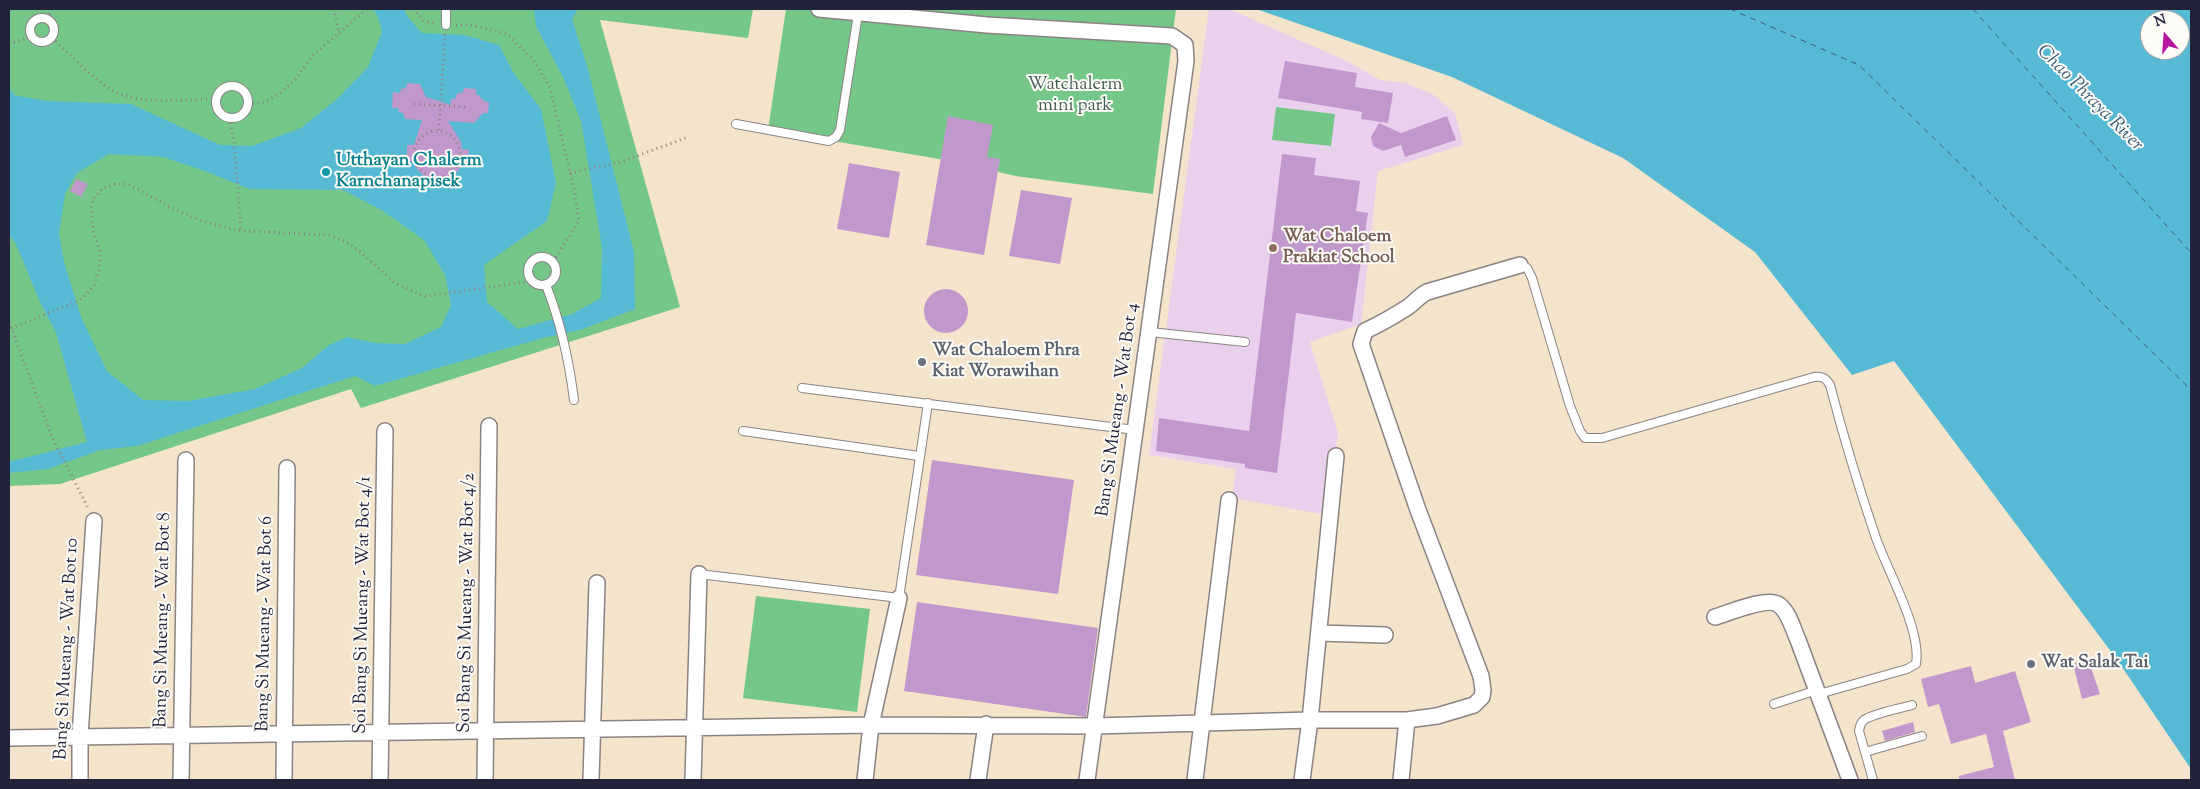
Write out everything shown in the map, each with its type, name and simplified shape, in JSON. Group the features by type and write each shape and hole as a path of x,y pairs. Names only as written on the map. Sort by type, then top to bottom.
{"street":[{"path":"819,9 858,14"},
{"name":"Bang Si Mueang - Wat Bot 4","path":"858,14 987,25 1172,36 1185,45 1186,61 1150,332 1134,430 1087,780"},
{"path":"9,738 693,727 986,724 1094,726 1202,722 1407,720 1437,716 1474,705 1482,697 1484,690 1481,676 1418,510 1361,344 1365,331 1394,316 1411,305 1417,297 1427,292 1520,266"},
{"name":"Soi Bang Si Mueang - Wat Bot 4/2","path":"485,780 489,426"},
{"name":"Soi Bang Si Mueang - Wat Bot 4/1","path":"380,780 385,430"},
{"path":"1302,780 1310,720 1336,456"},
{"name":"Bang Si Mueang - Wat Bot 8","path":"181,780 180,735 186,460"},
{"name":"Bang Si Mueang - Wat Bot 6","path":"284,780 287,468"},
{"path":"1195,780 1229,500"},
{"name":"Bang Si Mueang - Wat Bot 10","path":"80,780 80,736 94,521"},
{"path":"693,780 698,574"},
{"path":"591,780 591,729 597,583"},
{"path":"865,780 872,725 899,598"},
{"path":"1715,617 1762,602 1772,601 1780,605 1788,619 1818,692 1850,780"},
{"path":"1319,633 1385,636"},
{"path":"1401,780 1407,720"},
{"path":"978,780 986,724"}],"lane":[{"path":"446,9 446,25"},
{"path":"736,124 829,141 836,137 840,130 858,14"},
{"path":"39,18 48,20 54,30 52,38 42,42 34,40 30,28 34,21 39,18"},
{"path":"232,86 243,90 248,99 248,105 240,116 230,118 220,113 216,99 221,90 232,86"},
{"path":"544,257 553,262 556,271 556,276 546,285 532,281 528,272 532,262 544,257"},
{"path":"1520,266 1527,268 1532,278 1570,406 1580,431 1585,438 1602,438 1805,379 1821,376 1827,379 1875,535 1910,624 1918,652 1916,664 1908,670 1774,704"},
{"path":"546,285 559,316 569,361 574,400"},
{"path":"1150,332 1245,342"},
{"path":"802,388 1134,430"},
{"path":"698,574 899,598 928,404"},
{"path":"743,431 919,456"},
{"path":"1873,780 1860,731 1863,720 1912,705"},
{"path":"1865,752 1922,736"}],"path":[{"path":"48,20 51,9"},
{"path":"334,9 339,34"},
{"path":"248,105 265,102 280,93 296,79 312,56 367,9"},
{"path":"412,9 424,21 446,25 472,25 507,34 531,57 550,87 579,221 553,262"},
{"path":"439,130 446,25"},
{"path":"9,44 32,37"},
{"path":"52,38 96,78 119,94 146,100 216,99"},
{"path":"414,104 466,107"},
{"path":"230,118 234,141 236,191 241,231"},
{"path":"439,130 450,134 457,142 460,153 458,164 451,172 441,177 430,176 420,170 414,160 414,149 419,139 428,132 439,130"},
{"path":"570,173 621,162 688,137"},
{"path":"11,328 79,301 94,286 99,270 100,251 93,231 91,208 94,198 103,188 116,184 128,184 170,207 202,221 241,231 328,235 345,241 396,284 424,296 532,281"},
{"path":"9,322 52,437 78,485 94,521"}],"shaded area":[{"name":"Wat Chaloem Prakiat School","path":"1209,9 1229,9 1349,62 1380,80 1406,83 1434,95 1455,113 1463,145 1378,171 1361,324 1310,342 1338,433 1327,515 1232,498 1236,469 1149,455"}],"green space":[{"name":"Utthayan Chalerm Karnchanapisek","path":"9,9 753,9 748,38 600,20 680,307 361,408 351,389 60,484 9,486"},
{"name":"Watchalerm mini park","path":"786,9 1176,9 1153,194 1015,176 963,163 768,130"},
{"path":"1276,107 1335,114 1331,146 1272,140"},
{"path":"756,596 870,609 857,712 743,698"}],"water":[{"path":"373,9 404,9 407,16 422,33 464,35 499,45 513,72 541,109 556,183 547,221 484,265 487,302 518,329 572,314 601,298 602,248 581,121 564,79 536,26 534,9 578,9 572,19 588,69 634,252 635,309 580,330 543,338 375,386 355,376 137,446 100,450 48,469 9,473 9,462 87,442 56,333 39,300 16,244 9,234 9,87 14,95 47,101 131,104 220,145 252,146 301,128 338,98 368,67 382,32 378,17","holes":["109,154 163,157 249,189 343,190 383,211 424,240 445,275 451,305 441,327 405,344 375,343 347,337 329,345 302,368 255,389 188,401 143,400 107,371 81,317 64,262 59,234 65,194 77,173"]},
{"name":"Chao Phraya River","path":"1256,9 2191,9 2191,769 2118,661 1894,361 1852,375 1755,252 1623,158 1452,77"}],"building":[{"path":"1285,61 1357,73 1355,87 1393,93 1388,123 1361,119 1362,112 1278,98"},
{"path":"407,83 420,84 426,97 451,105 451,99 455,99 457,94 463,92 464,88 476,89 476,93 484,101 489,102 488,113 483,113 474,123 448,121 461,142 462,149 469,150 467,167 462,166 457,172 445,179 444,186 424,185 425,177 413,162 407,161 407,145 414,145 422,120 405,119 403,113 399,112 398,108 392,108 393,92 400,93 401,89 406,88"},
{"path":"948,116 993,125 987,157 1000,159 984,255 926,245"},
{"path":"1447,116 1456,140 1405,157 1401,145 1383,151 1373,146 1371,137 1379,123 1401,133"},
{"path":"1282,154 1316,158 1314,175 1360,181 1356,211 1368,213 1352,322 1296,313 1277,473 1245,468 1245,464 1156,451 1159,418 1249,431"},
{"path":"849,163 900,172 889,238 837,229"},
{"path":"76,179 88,184 81,197 70,191"},
{"path":"1021,190 1072,198 1060,264 1009,256"},
{"path":"946,289 962,295 968,311 962,327 946,333 930,327 924,311 930,295"},
{"path":"932,460 1074,480 1058,594 916,575"},
{"path":"917,602 1098,628 1086,717 904,691"},
{"path":"2088,659 2100,694 2082,699 2073,664"},
{"path":"1971,666 1975,683 2015,671 2031,722 2003,731 2015,780 1959,780 1959,776 1994,767 1986,734 1951,744 1939,704 1928,707 1921,679"},
{"path":"1913,722 1915,732 1885,741 1882,731"}],"ferry route":[{"path":"1730,9 1859,65 2191,390"},
{"path":"1973,9 2191,253"}],"place":[{"name":"Utthayan Chalerm Karnchanapisek","path":"326,172"},
{"name":"Wat Chaloem Prakiat School","path":"1273,248"},
{"name":"Wat Chaloem Phra Kiat Worawihan","path":"922,362"},
{"name":"Wat Salak Tai","path":"2031,664"}]}
